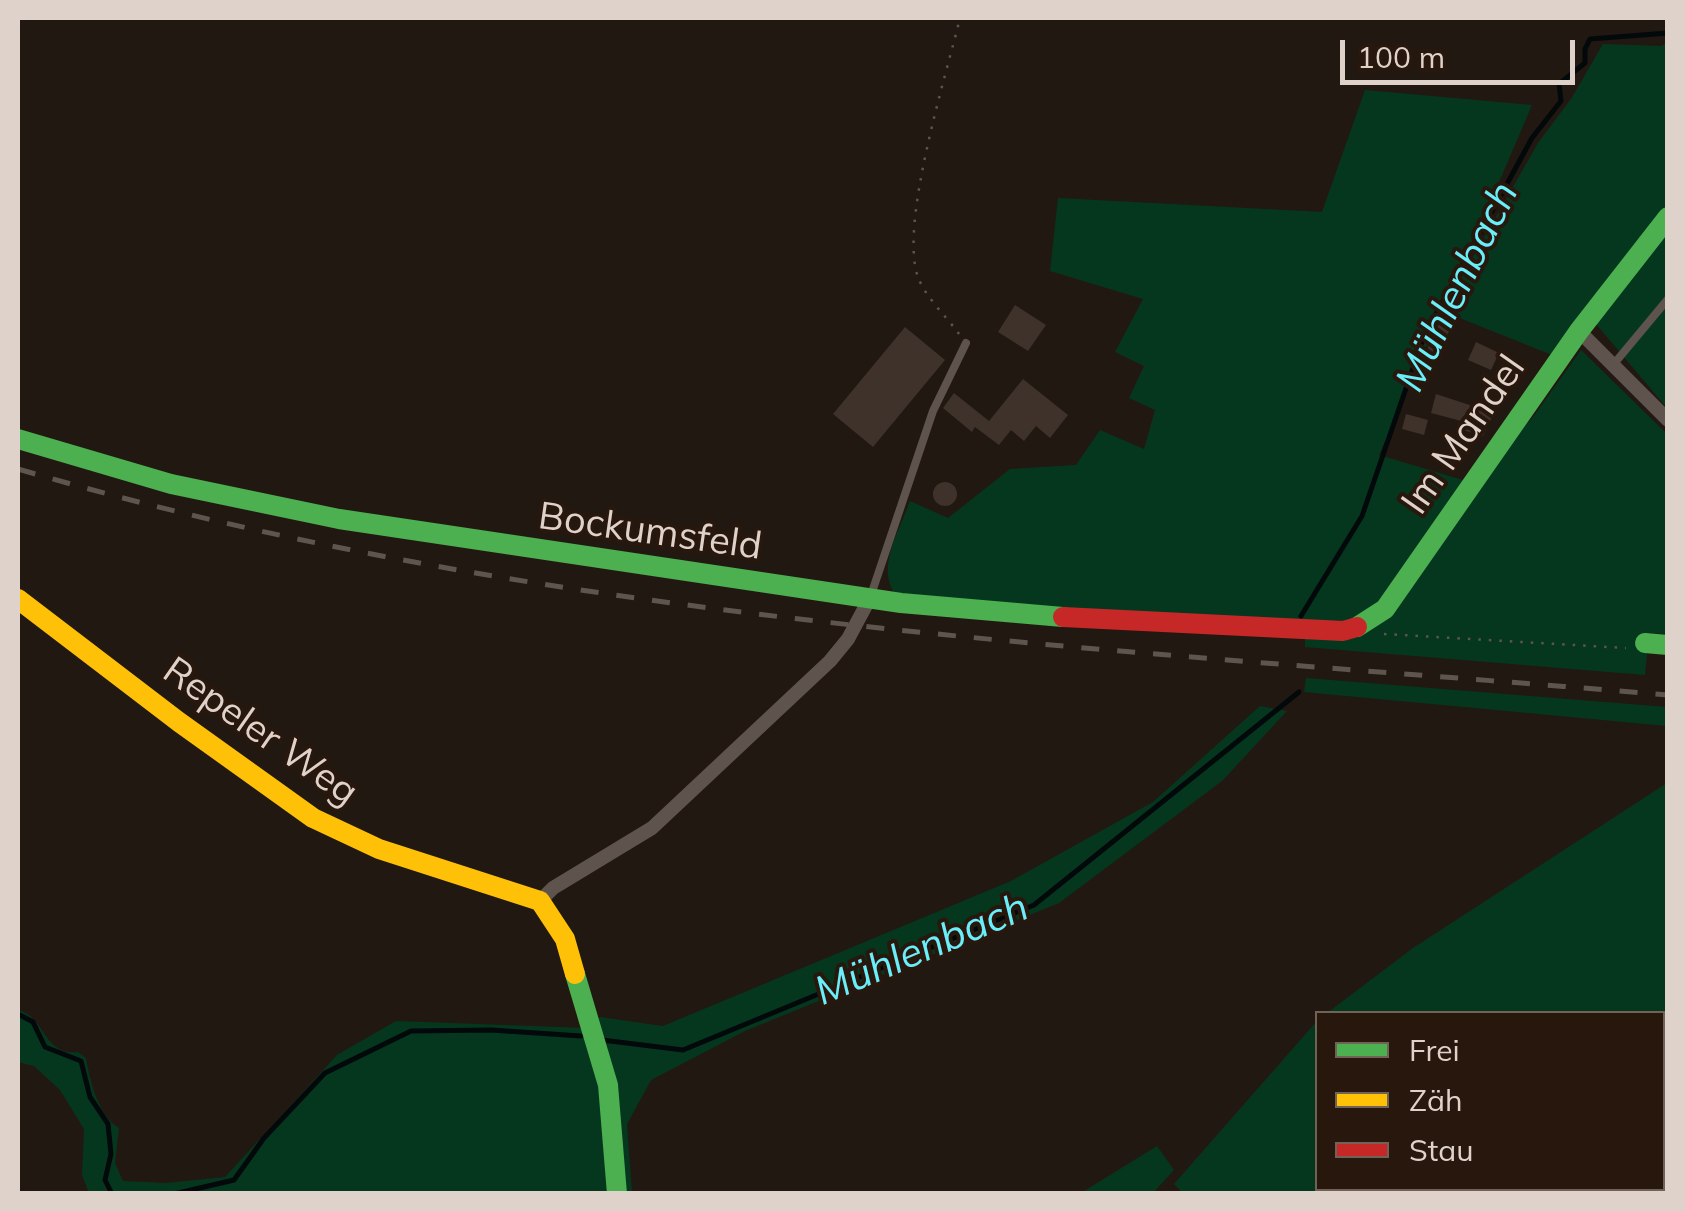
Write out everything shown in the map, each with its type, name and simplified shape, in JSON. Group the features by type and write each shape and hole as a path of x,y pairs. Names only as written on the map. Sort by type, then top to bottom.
{"street":[{"name":"Im Mandel","path":"1282,626 1343,631 1366,624 1385,609 1579,332 1668,216"},
{"path":"1579,332 1668,420"},
{"name":"Bockumsfeld","path":"18,439 171,484 339,519 543,552 995,613 1282,626"},
{"path":"617,1194 608,1085 565,938 540,901 552,888 652,828 830,661 848,639 870,598"},
{"name":"Repeler Weg","path":"18,599 313,818 379,849 540,901"},
{"path":"1645,644 1668,645"}],"lane":[{"path":"1613,365 1668,298"},
{"path":"870,598 933,410 966,343"}],"path":[{"path":"960,18 920,189 912,244 919,280 966,343"},
{"path":"1382,634 1638,649 1645,644"}],"green space":[{"path":"1667,43 1667,204 1552,355 1442,311 1379,455 1473,483 1533,417 1581,350 1667,434 1667,634 1649,633 1645,675 1305,647 1305,625 1093,614 897,596 891,586 888,562 910,501 948,518 1010,469 1076,465 1100,430 1144,449 1155,410 1129,398 1144,366 1115,352 1143,299 1050,271 1058,198 1322,212 1365,90 1532,105 1449,299 1538,143 1571,99 1603,44"},
{"path":"1667,225 1667,408 1596,324"},
{"path":"1306,678 1667,707 1667,726 1304,692"},
{"path":"1260,706 1287,711 1222,781 1059,903 745,1031 651,1080 627,1124 632,1193 622,1193 607,1044 589,1042 602,1091 609,1194 89,1193 82,1175 84,1129 60,1090 34,1066 18,1062 18,1010 34,1020 58,1048 86,1058 100,1106 119,1128 115,1163 123,1181 166,1183 225,1177 337,1055 396,1021 586,1028 600,1017 663,1026 1011,881 1153,802"},
{"path":"1667,783 1667,1193 1184,1194 1174,1184 1315,1023 1315,1191 1665,1191 1665,1011 1330,1011 1413,948"},
{"path":"1157,1146 1174,1170 1153,1193 1081,1193"}],"building":[{"path":"1015,305 1046,325 1028,351 998,332"},
{"path":"1440,322 1451,327 1434,363 1423,358"},
{"path":"905,327 945,360 873,447 833,414"},
{"path":"1476,342 1499,353 1491,370 1468,360"},
{"path":"1023,379 1068,415 1050,438 1036,426 1024,441 1011,430 999,445 975,427 972,432 943,408 954,393 989,421"},
{"path":"1436,394 1494,413 1483,436 1463,430 1465,422 1431,413"},
{"path":"1406,414 1428,420 1424,435 1402,429"},
{"path":"945,482 954,485 954,503 945,506 936,503 933,494 936,485"}],"waterway":[{"name":"Mühlenbach","path":"1301,616 1362,516 1424,336 1532,138 1561,101 1559,84 1585,63 1590,39 1668,33"},
{"name":"Mühlenbach","path":"602,1040 683,1050 1034,905 1299,692"},
{"path":"18,1014 33,1022 45,1047 81,1061 90,1097 108,1124 111,1154 105,1180 112,1194"},
{"name":"Mühlenbach","path":"174,1194 234,1180 264,1138 325,1073 411,1031 491,1030 581,1036"}],"railway":[{"path":"18,469 220,522 424,564 630,597 1044,644 1668,695"}],"traffic: fast":[{"path":"1357,627 1385,609 1579,331 1668,217"},
{"path":"18,439 171,484 339,519 901,603 1063,617"},
{"path":"1645,643 1668,645"},
{"path":"575,974 608,1085 617,1194"}],"traffic: slow":[{"path":"18,599 313,818 379,849 540,901 565,939 575,974"}],"traffic: jam":[{"path":"1063,617 1343,631 1357,627"}]}
